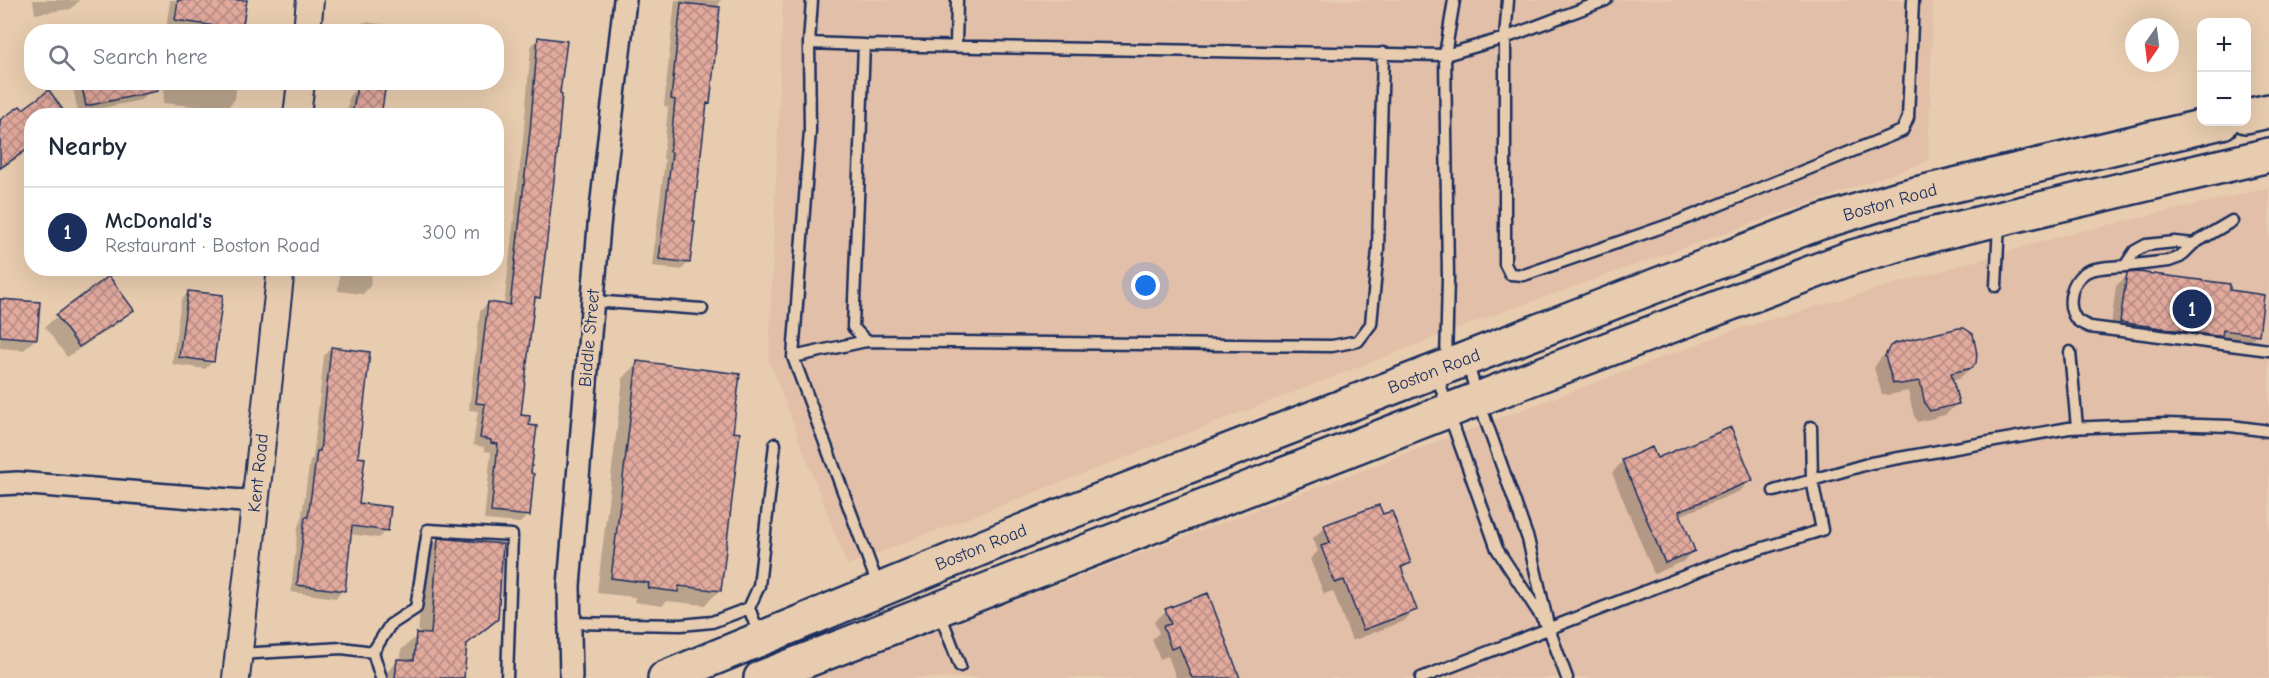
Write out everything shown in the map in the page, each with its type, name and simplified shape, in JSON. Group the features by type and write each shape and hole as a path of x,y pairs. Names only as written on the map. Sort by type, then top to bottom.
{"main road":[{"path":"2251,115 2269,111"},
{"name":"Boston Road","path":"665,678 879,588 1102,499 1777,239 1858,210 1940,188 2205,126"},
{"path":"760,678 1843,260 2000,218 2269,154"}],"street":[{"path":"307,24 310,0"},
{"name":"Biddle Street","path":"572,678 569,586 599,226 625,0"},
{"path":"298,108 300,90"},
{"name":"Kent Road","path":"237,666 280,276"},
{"path":"0,484 18,483 255,502"}],"lane":[{"path":"812,0 809,43 810,131 793,357 879,588"},
{"path":"956,46 957,0"},
{"path":"1454,0 1445,55 1450,365 1448,411 1497,549 1549,629"},
{"path":"1508,0 1505,38 1505,264 1510,274 1524,275 1677,222 1902,130 1908,118 1913,0"},
{"path":"809,43 1445,55 1505,38 1606,0"},
{"path":"864,45 853,327 866,341"},
{"path":"793,357 866,341 1332,346 1358,341 1371,324 1378,250 1383,53"},
{"path":"1996,286 2000,218"},
{"path":"2232,221 2193,244 2180,257 2169,261 2088,271 2078,279 2072,292 2071,307 2078,321 2090,327 2269,350"},
{"path":"2126,266 2135,251 2146,245 2175,242 2193,244"},
{"path":"592,301 702,309"},
{"path":"2070,352 2077,427"},
{"path":"1450,365 1478,399 1528,539 1549,629 1568,678"},
{"path":"1774,492 1870,463 2077,427 2165,424 2231,426 2269,431"},
{"path":"1421,678 1734,557 1822,530 1812,480 1811,427"},
{"path":"760,638 749,608 759,586 775,444"},
{"path":"381,678 373,652 390,625 416,608 428,530 512,535 507,678"},
{"path":"570,623 681,625 712,622 749,608"},
{"path":"937,608 960,666"},
{"path":"237,666 342,648 373,652"}],"shaded area":[{"path":"783,0 1933,0 1928,161 1480,320 847,565 769,360"},
{"path":"2269,188 2269,678 810,678 1735,330 2065,235"}],"building":[{"path":"178,0 247,0 243,24 202,24 175,20"},
{"path":"681,3 720,7 710,104 707,103 693,221 695,221 690,263 659,259 672,152 670,152 675,100 671,99"},
{"path":"538,37 567,41 560,93 562,94 557,155 540,298 535,297 521,415 530,416 529,425 537,426 531,473 534,474 530,516 491,512 498,444 480,438 485,404 476,403 488,302 510,305 530,131"},
{"path":"49,90 61,108 24,108"},
{"path":"83,90 158,90 158,91 86,106"},
{"path":"356,90 385,90 382,108 353,108"},
{"path":"20,106 23,109 24,152 0,168 0,120"},
{"path":"2138,272 2230,284 2230,290 2264,295 2259,335 2223,330 2222,336 2217,336 2120,322 2127,273"},
{"path":"109,276 134,310 79,347 56,315"},
{"path":"188,291 223,295 214,362 179,357"},
{"path":"0,299 40,302 37,339 0,336"},
{"path":"1964,328 1973,334 1977,354 1976,363 1972,368 1951,373 1959,404 1930,411 1925,404 1920,381 1893,383 1885,356 1890,346 1896,343"},
{"path":"331,347 370,352 358,457 365,458 359,503 391,507 388,531 352,526 345,591 297,585 305,517 308,517 317,451 320,451"},
{"path":"637,361 740,374 733,432 740,433 721,591 679,586 678,592 648,588 649,583 611,578"},
{"path":"1731,427 1753,480 1679,511 1695,551 1665,563 1622,460 1652,447 1657,458"},
{"path":"1379,505 1383,514 1392,511 1411,563 1401,567 1417,610 1363,630 1344,580 1335,583 1321,546 1330,543 1324,525"},
{"path":"438,538 503,544 498,619 467,644 464,678 395,678 397,659 414,660 416,633 431,634"},
{"path":"1208,593 1240,678 1192,678 1179,646 1171,649 1163,626 1171,624 1165,609"}],"place":[{"name":"McDonald's","path":"2192,309"}]}
